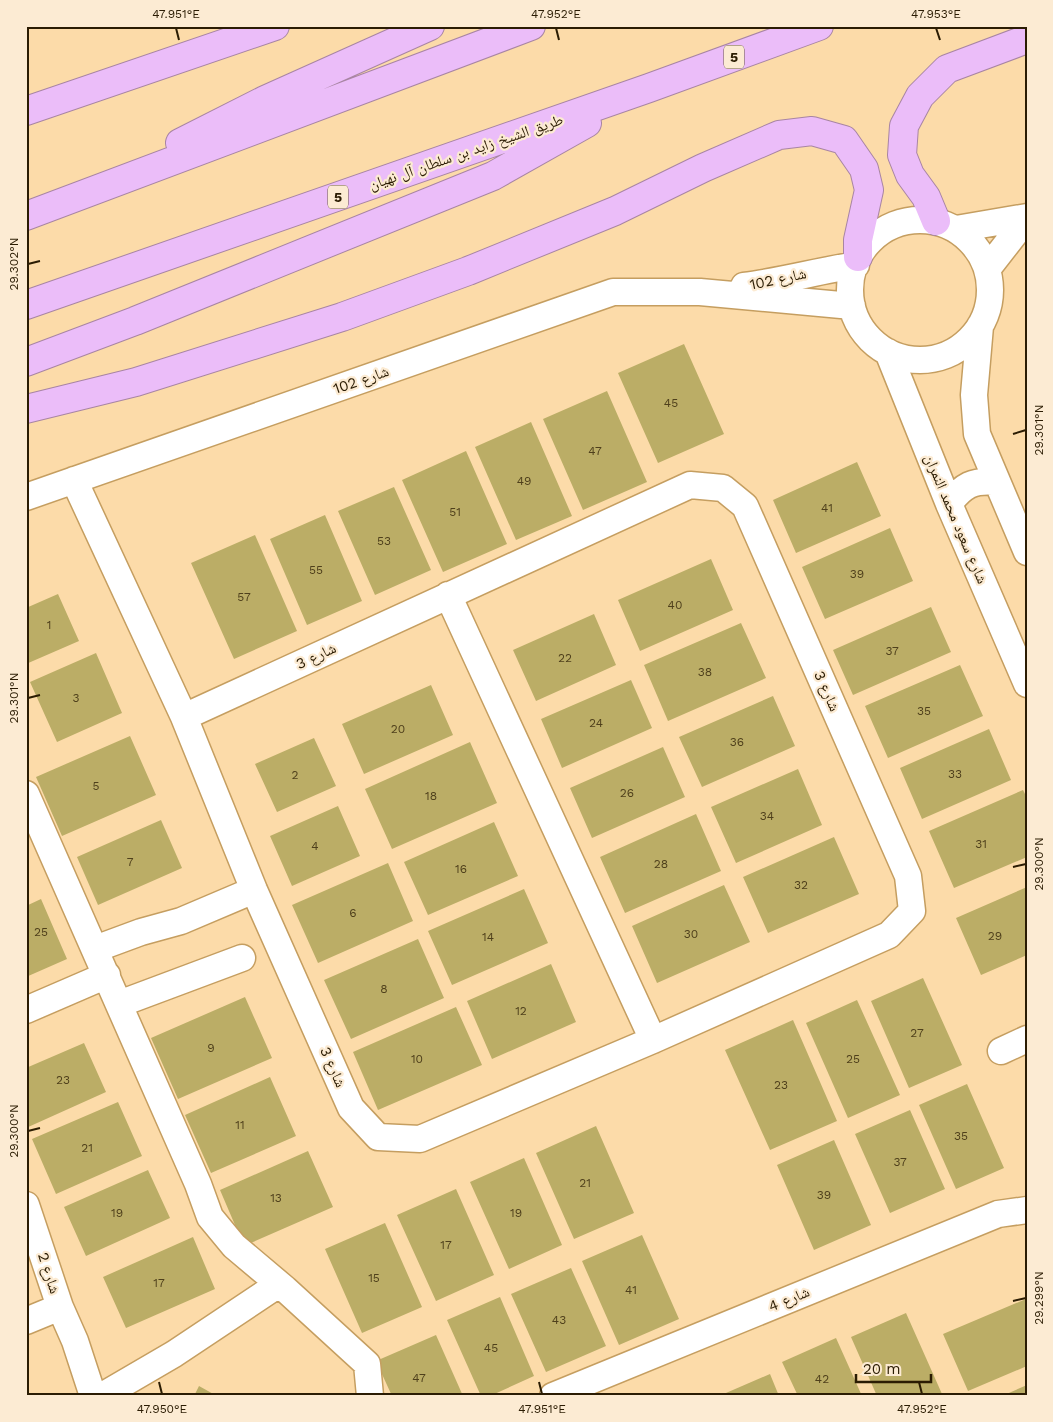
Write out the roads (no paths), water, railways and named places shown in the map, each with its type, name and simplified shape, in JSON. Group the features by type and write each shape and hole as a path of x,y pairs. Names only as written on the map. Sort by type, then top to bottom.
{"highway":[{"path":"26,111 275,26"},
{"path":"51,208 265,100 430,26"},
{"path":"26,216 531,26"},
{"name":"طريق الشيخ زايد بن سلطان آل نهيان","path":"26,305 649,88 819,26"},
{"path":"946,225 910,175 902,155 904,126 920,96 947,70 1027,39"},
{"path":"26,362 135,321 493,176 649,88"},
{"path":"26,409 136,382 231,354 342,317 468,271 615,211 703,168 779,135 812,131 844,140 864,169 869,190 858,240 857,261"}],"street":[{"path":"946,225 976,246 988,268 991,288 988,308 980,326 967,342 949,354 929,359 908,359 888,352 872,340 859,324 852,306 851,281 857,261 872,239 891,226 913,220 946,225 1027,217"},
{"path":"988,268 1027,217"},
{"name":"شارع 102","path":"700,292 770,283 857,261"},
{"name":"شارع 102","path":"26,497 613,292 700,292 852,306"},
{"path":"980,326 974,395 977,434 1027,552"},
{"name":"شارع سعود محمد النمران","path":"888,352 949,504 1027,684"},
{"name":"شارع 3","path":"74,480 184,717 254,890 351,1108 378,1137 420,1139 653,1040 889,935 912,911 908,876 745,506 723,488 690,485 184,717"},
{"path":"949,504 958,492 969,484 982,481 996,482"},
{"path":"448,595 653,1040"},
{"path":"26,794 198,1184 210,1218 234,1246 367,1364 370,1396"},
{"path":"95,949 141,932 181,921 254,890"},
{"path":"119,1004 242,958"},
{"path":"26,1010 107,975"},
{"path":"1001,1051 1027,1039"},
{"name":"شارع 2","path":"26,1205 60,1307 26,1321"},
{"name":"شارع 4","path":"553,1396 998,1214 1027,1210"},
{"path":"102,1396 174,1354 279,1284"},
{"path":"60,1307 75,1341 93,1396"}]}
